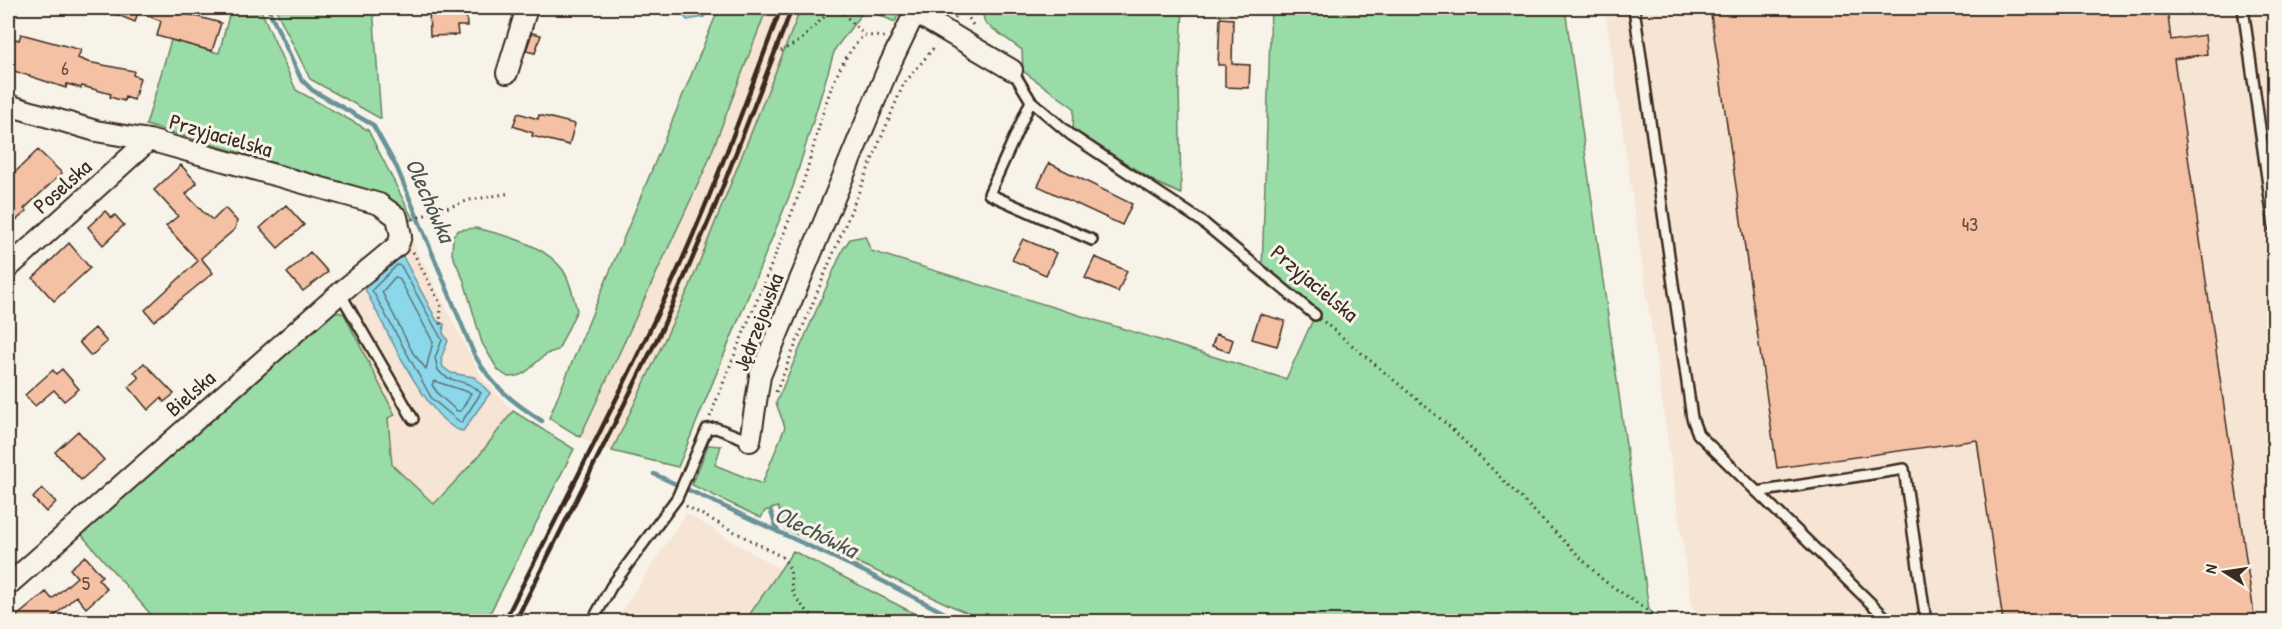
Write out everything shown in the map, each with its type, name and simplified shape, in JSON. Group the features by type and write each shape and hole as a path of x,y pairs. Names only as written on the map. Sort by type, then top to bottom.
{"street":[{"path":"507,73 527,8"},
{"name":"Przyjacielska","path":"915,10 1012,70"},
{"name":"Jędrzejowska","path":"750,441 760,376 915,10"},
{"name":"Przyjacielska","path":"8,105 96,131 149,140 379,204 397,217 401,236"},
{"name":"Poselska","path":"8,268 149,140"},
{"name":"Bielska","path":"8,585 340,293 398,246 401,236"}],"lane":[{"path":"1634,8 1692,418 1698,434 1890,621"},
{"path":"2243,8 2274,227"},
{"name":"Przyjacielska","path":"1012,70 1030,101 1071,135 1200,220 1315,315"},
{"path":"1030,101 989,194 1092,240"},
{"path":"340,293 413,419"},
{"name":"Jędrzejowska","path":"704,433 707,429 716,428 750,441"},
{"path":"592,621 611,587 675,502 704,433"},
{"path":"1757,492 1904,469 1926,621"}],"path":[{"path":"774,398 903,85 948,30 962,8"},
{"path":"781,51 800,41 830,11 842,12 864,35 900,41"},
{"path":"704,433 801,190 826,103 848,55 864,35"},
{"path":"430,212 470,200 511,193"},
{"path":"401,236 407,241 441,305 440,327"},
{"name":"Przyjacielska","path":"1315,315 1449,426 1603,580 1664,621"},
{"path":"675,502 689,506 782,557 791,568 792,589 800,604 819,621"}],"shaded area":[{"path":"767,8 801,8 689,288 612,451 580,437 706,167"},
{"path":"1605,8 2274,8 2274,621 1707,621 1692,607"},
{"path":"410,237 481,377 513,411 478,457 434,504 392,465 388,418 395,415 327,309"},
{"path":"686,513 779,569 743,621 616,621"}],"green space":[{"path":"231,8 260,8 296,90 368,130 413,219 408,221 388,197 146,125 171,40 219,53"},
{"path":"275,8 373,8 381,119 310,79"},
{"path":"719,8 767,8 706,167 580,437 549,418"},
{"path":"801,8 901,8 895,22 865,9 835,49 793,187 678,467 612,451 689,288"},
{"path":"981,8 1183,8 1179,84 1181,194 1155,182 1073,129 1074,108 1023,71 1022,50 985,23"},
{"path":"1271,8 1565,8 1649,610 1664,621 984,621 785,529 778,507 765,511 761,518 692,485 708,445 721,446 715,465 762,484 785,427 776,403 843,249 850,239 865,236 871,251 1286,379 1315,315 1262,270"},
{"path":"475,228 523,242 535,247 555,261 568,279 577,310 558,350 543,356 529,370 517,376 508,377 498,370 482,343 464,281 452,254 453,235 459,230"},
{"path":"327,309 344,314 395,415 388,418 392,465 434,504 478,457 513,411 574,449 486,621 149,621 153,617 80,533"},
{"path":"793,551 929,621 745,621"}],"water":[{"path":"685,8 708,8 704,17 687,20 683,15"},
{"path":"401,253 437,321 444,324 443,333 448,341 441,358 443,367 451,373 474,377 490,393 463,431 450,425 436,412 422,393 394,346 365,289"}],"building":[{"path":"101,8 192,8 191,15 221,23 212,51 157,36 161,21 138,12 135,22"},
{"path":"429,8 466,9 467,26 457,26 458,35 430,36"},
{"path":"1710,8 2167,8 2171,40 2205,35 2207,54 2174,59 2255,621 2003,621 1977,440 1777,468"},
{"path":"1220,18 1233,19 1232,64 1250,65 1249,88 1225,87 1225,65 1218,65"},
{"path":"532,33 541,35 535,53 526,51"},
{"path":"21,34 81,50 78,58 88,62 134,71 133,75 140,78 134,100 125,97 124,101 110,97 111,94 82,86 81,88 67,84 66,88 8,69 8,37 19,40"},
{"path":"518,113 538,119 539,115 575,124 569,145 532,136 533,133 513,126"},
{"path":"38,150 62,173 24,209 27,211 8,227 8,179"},
{"path":"1049,163 1132,204 1122,225 1038,186"},
{"path":"181,165 197,183 186,194 204,213 213,220 225,208 237,221 235,229 201,258 213,273 154,321 145,310 198,261 166,226 178,216 154,190"},
{"path":"286,205 304,225 278,248 260,228"},
{"path":"105,211 112,218 115,215 124,225 103,245 88,227"},
{"path":"1023,239 1056,253 1046,275 1012,260"},
{"path":"69,243 90,268 54,301 33,278"},
{"path":"310,252 328,272 303,291 287,273"},
{"path":"1095,257 1127,271 1118,292 1085,278"},
{"path":"1260,314 1285,321 1277,346 1252,339"},
{"path":"95,328 107,342 91,356 79,342"},
{"path":"1216,334 1233,340 1229,352 1212,346"},
{"path":"144,363 174,394 164,402 161,398 148,410 129,387 139,378 134,372"},
{"path":"62,369 79,389 64,401 54,390 35,406 25,395 53,370 56,374"},
{"path":"78,431 104,460 81,480 55,452"},
{"path":"42,488 56,502 46,512 33,498"},
{"path":"85,556 102,576 98,579 107,589 86,608 76,596 49,621 11,621 46,592 52,599 77,577 70,569"}],"waterway":[{"name":"Olechówka","path":"268,8 301,79 312,90 373,125 397,168 474,354 503,392 542,421"},
{"name":"Olechówka","path":"654,474 865,572 962,622"},
{"path":"771,512 778,532"}],"railway":[{"path":"504,622 670,287 742,113 781,8"},
{"path":"515,622 661,331 716,204 792,8"}]}
